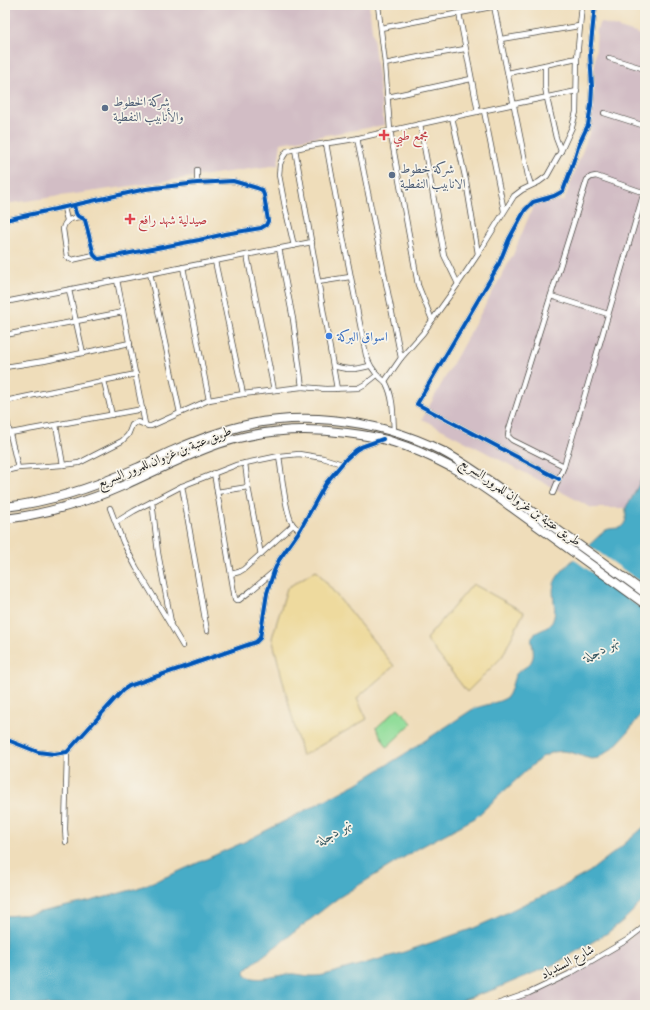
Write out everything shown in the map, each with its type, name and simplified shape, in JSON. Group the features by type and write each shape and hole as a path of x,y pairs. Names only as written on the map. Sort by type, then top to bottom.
{"highway":[{"name":"طريق عتبة بن غزوان للمرور السريع","path":"5,507 43,501 79,491 137,468 189,444 227,430 249,424 278,420 308,419 335,421 374,427 406,437 443,452 494,484 645,593"},
{"name":"طريق عتبة بن غزوان للمرور السريع","path":"5,519 38,513 93,497 198,452 248,436 282,430 308,429 344,432 383,439 403,445 439,461 477,483 645,604"}],"street":[{"path":"378,5 386,64 390,130 418,285 432,320"},
{"path":"381,28 486,6 502,5"},
{"path":"385,381 401,358 423,333 458,284 514,196 547,176 561,151 572,127 576,112 577,58 582,5"},
{"path":"559,479 417,404 498,266 509,239 525,210 533,202 554,196 563,191 579,144 588,125 592,87 590,53 595,5"},
{"path":"494,6 531,185"},
{"path":"458,13 478,112"},
{"path":"501,39 580,26"},
{"path":"386,64 465,49"},
{"path":"508,73 577,58"},
{"path":"609,58 645,69"},
{"path":"545,65 546,98 556,138 561,151"},
{"path":"388,97 471,79"},
{"path":"294,246 279,175 280,164 287,152 577,91"},
{"path":"484,111 504,211"},
{"path":"604,113 645,126"},
{"path":"452,117 466,181 478,254"},
{"path":"420,124 444,255 458,284"},
{"path":"357,138 401,358"},
{"path":"326,143 350,277 369,366 385,381 392,405 394,433"},
{"path":"296,149 337,389"},
{"path":"197,170 197,183"},
{"path":"554,492 564,466 644,192 596,176 587,180 508,436 512,440 564,466"},
{"path":"5,220 146,189 197,183 233,182 262,190 264,194 268,221 263,228 99,258 94,255 83,217 67,220 63,229 68,257 72,260 94,255"},
{"path":"74,205 79,217"},
{"path":"64,208 67,220"},
{"path":"5,302 312,242"},
{"path":"280,248 302,387"},
{"path":"247,255 274,390"},
{"path":"215,261 243,394"},
{"path":"183,267 209,400"},
{"path":"150,273 180,414"},
{"path":"318,282 350,277"},
{"path":"117,280 145,424"},
{"path":"69,290 82,352"},
{"path":"551,296 608,314"},
{"path":"5,335 123,312"},
{"path":"5,367 44,361 130,342"},
{"path":"333,366 350,370 369,366"},
{"path":"5,401 136,374"},
{"path":"5,471 18,468 79,463 122,441 128,435 132,425 135,423 138,422 151,426 209,400 243,394 302,387 337,389 358,388 377,375"},
{"path":"104,381 112,415"},
{"path":"7,434 143,409"},
{"path":"5,412 7,434 18,468"},
{"path":"56,425 63,465"},
{"path":"5,739 38,752 54,754 67,752 124,690 130,686 256,642 260,638 267,593 274,571 279,560 300,530 326,483 356,450 383,439"},
{"path":"116,522 182,486 236,465 279,456 299,454 323,458 342,464"},
{"path":"279,456 285,499 291,521 293,525 300,530"},
{"path":"245,463 248,488 261,555"},
{"path":"214,473 234,598 239,600 274,571"},
{"path":"182,486 207,631"},
{"path":"217,492 248,488"},
{"path":"152,502 158,553 172,627"},
{"path":"110,508 123,542 136,567 183,646"},
{"path":"231,574 244,569 293,525"},
{"path":"66,842 67,752"},
{"name":"شارع السندباد","path":"494,1005 529,993 569,974 627,940 645,926"}],"shaded area":[{"path":"5,5 369,5 384,125 281,143 278,165 5,204"},
{"path":"600,22 645,36 645,473 626,508 592,508 422,419 513,255 536,199 564,201 591,128 597,29"},
{"path":"645,922 645,1005 498,1005 565,976 631,937"}],"green space":[{"path":"398,708 412,723 387,747 376,728"}],"sand":[{"path":"316,570 394,666 357,698 367,719 302,756 272,638 287,588"},
{"path":"473,584 524,612 502,657 467,692 426,639"}],"water":[{"name":"نهر دجلة","path":"645,473 645,709 627,733 614,747 598,758 592,759 562,751 554,752 542,757 475,818 419,848 338,898 245,971 246,975 256,978 267,978 292,974 319,976 401,953 474,928 555,891 589,872 645,826 645,899 624,920 606,934 555,964 495,989 449,1005 5,1005 5,916 31,914 91,901 135,889 173,874 244,842 356,784 473,709 501,701 507,697 516,674 532,660 532,637 552,622 555,612 553,591 555,581 558,576 568,564 606,530 622,527 626,519 626,507"}],"pier":[{"path":"587,544 645,585 645,611 572,558"}],"cycle path":[{"path":"559,479 417,404 498,266 509,239 525,210 533,202 554,196 563,191 579,144 588,125 592,87 590,53 595,5"},
{"path":"5,220 146,189 197,183 233,181 262,190 268,221 266,225 261,228 99,259 94,255 85,220 77,215 74,205"},
{"path":"5,739 38,752 54,754 67,752 123,690 129,686 256,642 260,638 267,593 274,571 279,560 300,530 326,483 346,459 356,450 383,439"}],"place":[{"name":"شركة الخطوط والأنابيب النفطية","path":"105,108"},
{"name":"مجمع طبي","path":"384,135"},
{"name":"شركة خطوط الانابيب النفطية","path":"392,175"},
{"name":"صيدلية شهد رافع","path":"130,219"},
{"name":"اسواق البركة","path":"329,336"}]}
